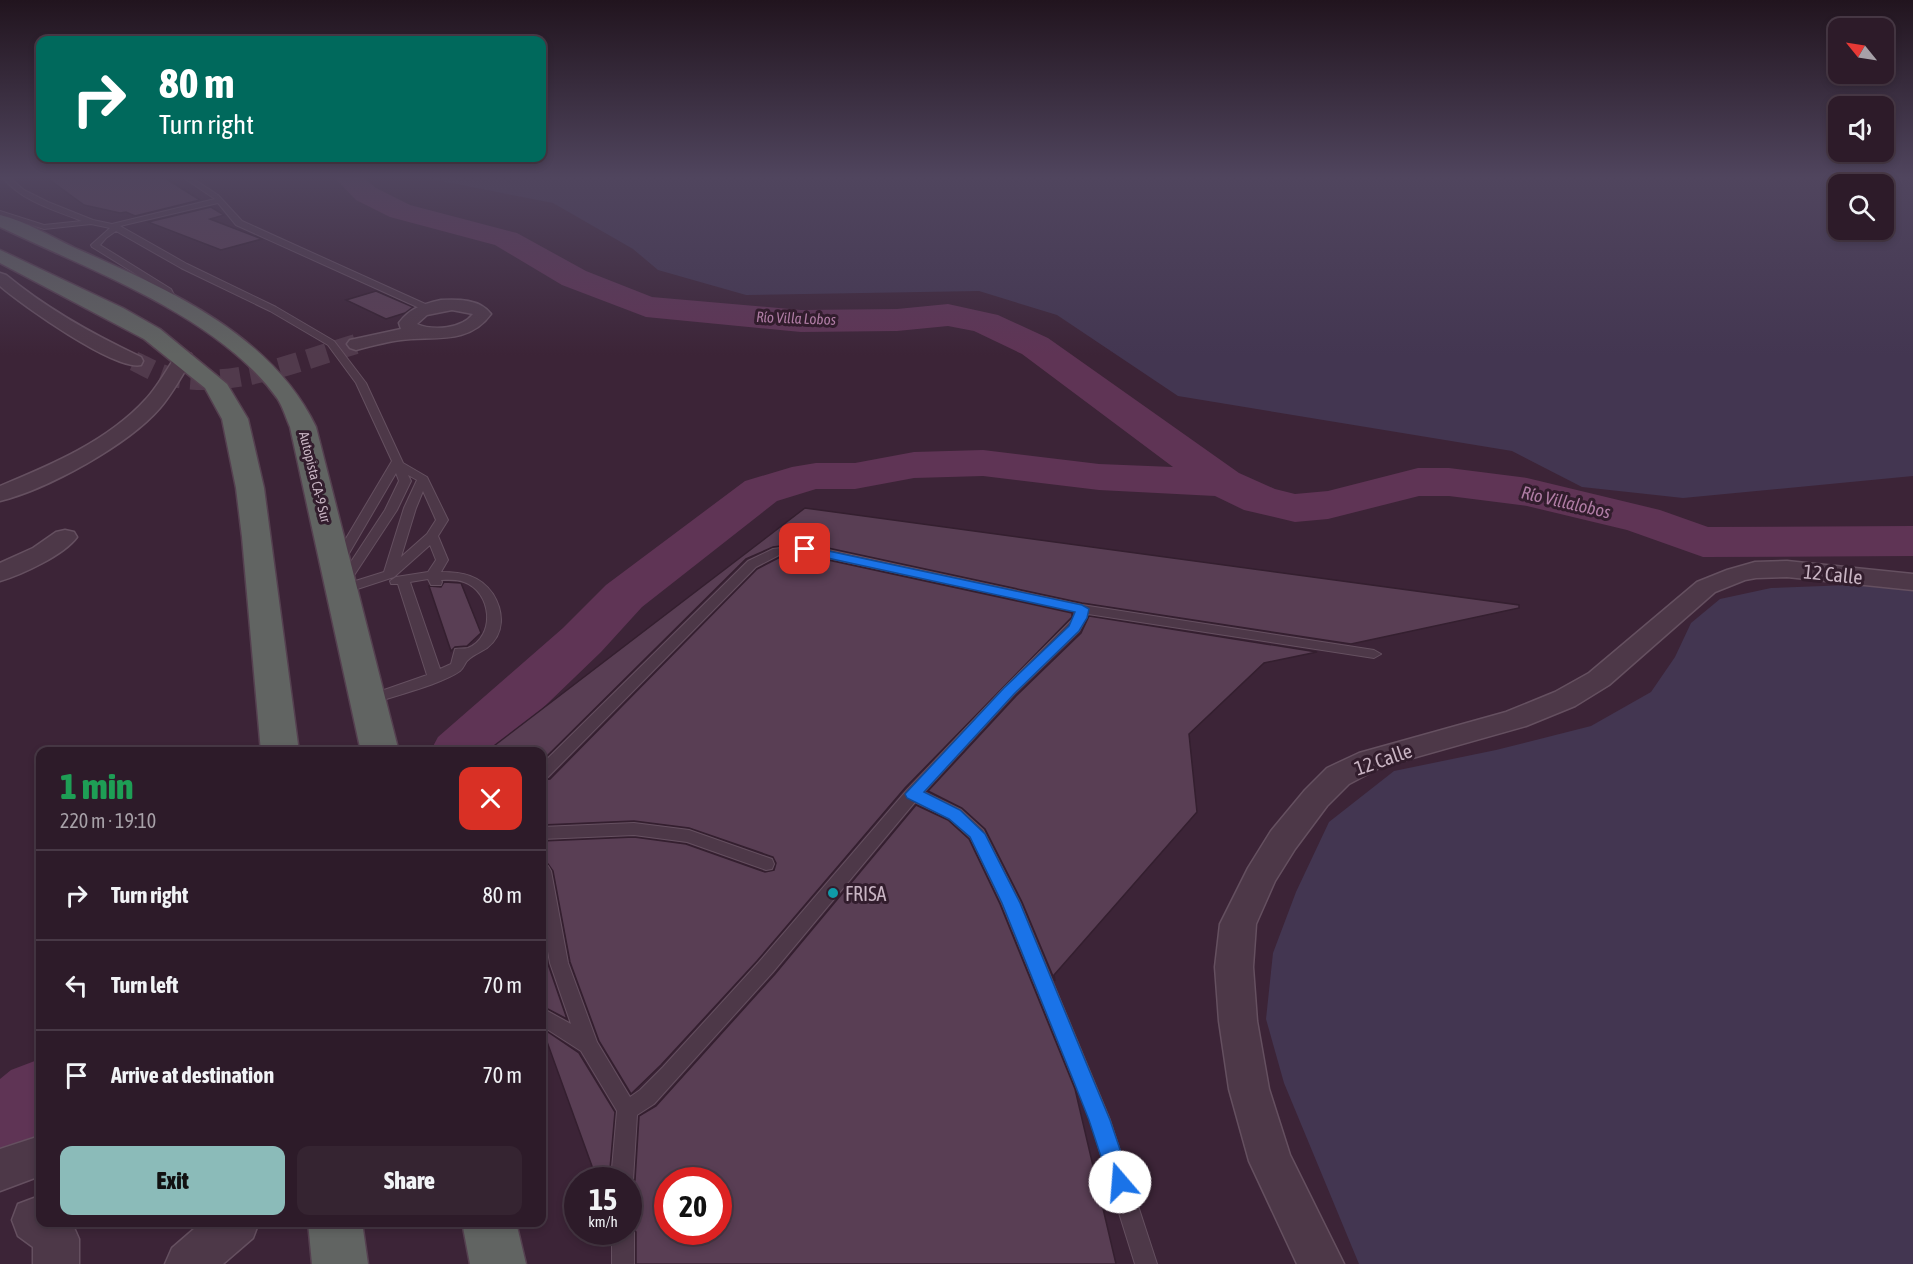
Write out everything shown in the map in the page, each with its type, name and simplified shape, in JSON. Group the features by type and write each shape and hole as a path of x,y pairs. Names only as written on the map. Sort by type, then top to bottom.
{"highway":[{"name":"Autopista CA-9 Sur","path":"35,237 166,300 231,340 268,374 288,397 303,427 374,724"},
{"path":"0,256 152,333 214,384 235,418 250,488 257,537 279,747"},
{"path":"335,1227 340,1264"},
{"path":"490,1227 498,1264"}],"street":[{"path":"0,278 26,301 99,345 134,361"},
{"path":"356,344 381,337 420,332 440,333 461,329 477,322 482,314 476,308 460,305 429,309 410,320 409,327 420,332"},
{"path":"0,494 58,469 96,448 125,428 148,409 184,358"},
{"path":"0,479 58,469"},
{"path":"0,573 42,553 65,537"},
{"name":"12 Calle","path":"1321,1264 1270,1161 1249,1089 1238,1021 1234,967 1238,924 1260,877 1283,840 1316,798 1338,776 1370,760 1516,719 1565,699 1599,680 1706,587 1736,575 1755,570 1787,569 1913,582"},
{"path":"0,1170 36,1157"},
{"path":"45,1227 56,1239 56,1264"},
{"path":"189,1264 231,1227"}],"lane":[{"path":"102,237 95,245 168,291 170,295 166,300"},
{"path":"132,237 184,266 273,309 331,343 361,383 385,432 405,481 391,510 341,583"},
{"path":"270,237 429,309"},
{"path":"341,583 378,579 390,574 432,536 442,520 423,479 396,463"},
{"path":"341,583 396,463"},
{"path":"390,574 410,508 423,479"},
{"path":"432,536 442,560 434,580"},
{"path":"546,769 752,564 771,552 785,548 805,549 1082,609 1374,654"},
{"path":"341,583 403,580 424,575 434,580 456,576 470,579 481,585 495,615 492,635 483,644 460,654 456,667 435,677 374,724"},
{"path":"403,580 435,677"},
{"path":"627,1110 647,1097 766,968 913,794 1009,691 1074,628 1081,618 1082,609"},
{"path":"913,794 955,814 977,834 982,843 1011,903 1100,1120 1146,1264"},
{"path":"546,832 633,830 689,836 766,864"},
{"path":"546,893 559,963 588,1045 627,1110 623,1167"},
{"path":"546,1019 588,1045"},
{"path":"622,1245 623,1264"}],"shaded area":[{"path":"612,237 1828,237 1828,240 1894,240 1894,237 1913,237 1913,476 1683,498 1582,487 1512,451 1178,396 1057,315 979,291 746,295 658,270 633,249"},
{"path":"1874,584 1913,589 1913,1264 1359,1264 1284,1083 1266,1019 1273,953 1296,892 1329,822 1394,771 1496,750 1591,726 1651,692 1675,657 1691,623 1720,599 1771,588"}],"building":[{"path":"187,237 257,237 262,239 221,250"},
{"path":"376,291 413,307 405,313 386,319 346,300"},
{"path":"805,508 1519,605 1519,608 1351,644 1082,603 805,543 773,547 746,559 546,757 546,747 493,747"},
{"path":"805,555 1072,613 1072,617 905,788 757,961 661,1065 631,1094 599,1041 570,962 553,871 546,864 546,841 634,837 686,844 765,872 774,870 776,863 773,857 689,828 634,821 546,825 546,780 550,779 757,569 782,556"},
{"path":"444,582 461,583 481,633 467,646 455,647 451,651 429,586 441,587"},
{"path":"1089,616 1317,652 1264,663 1189,734 1197,812 1054,975 1055,981 1022,902 985,829 962,808 928,791 1016,696 1081,633"},
{"path":"916,805 948,820 969,839 1000,904 1075,1089 1116,1264 636,1264 636,1245 642,1245 642,1167 636,1167 639,1116 656,1106 775,974"},
{"path":"546,951 548,964 567,1019 546,1008"},
{"path":"546,1031 579,1053 615,1112 610,1167 592,1167 546,1039"}],"waterway":[{"name":"Río Villa Lobos","path":"498,237 506,239 574,278 646,307 801,321 897,320 948,315 985,323 1035,346 1223,483"},
{"path":"465,747 582,640 624,596 761,491 792,480 816,476 855,476 914,465 983,463 1099,477 1223,483"},
{"name":"Río Villalobos","path":"1223,483 1260,500 1295,508 1328,505 1418,482 1449,482 1527,492 1643,520 1703,542 1913,541"},
{"path":"0,1132 36,1100"}],"tunnel":[{"path":"134,361 168,376 191,380 215,380 287,366 356,344"}],"place":[{"name":"FRISA","path":"833,893"}],"route":[{"path":"805,549 1082,609 1081,618 1074,628 1009,691 913,794 955,814 977,834 1011,903 1100,1120 1120,1182"}]}
